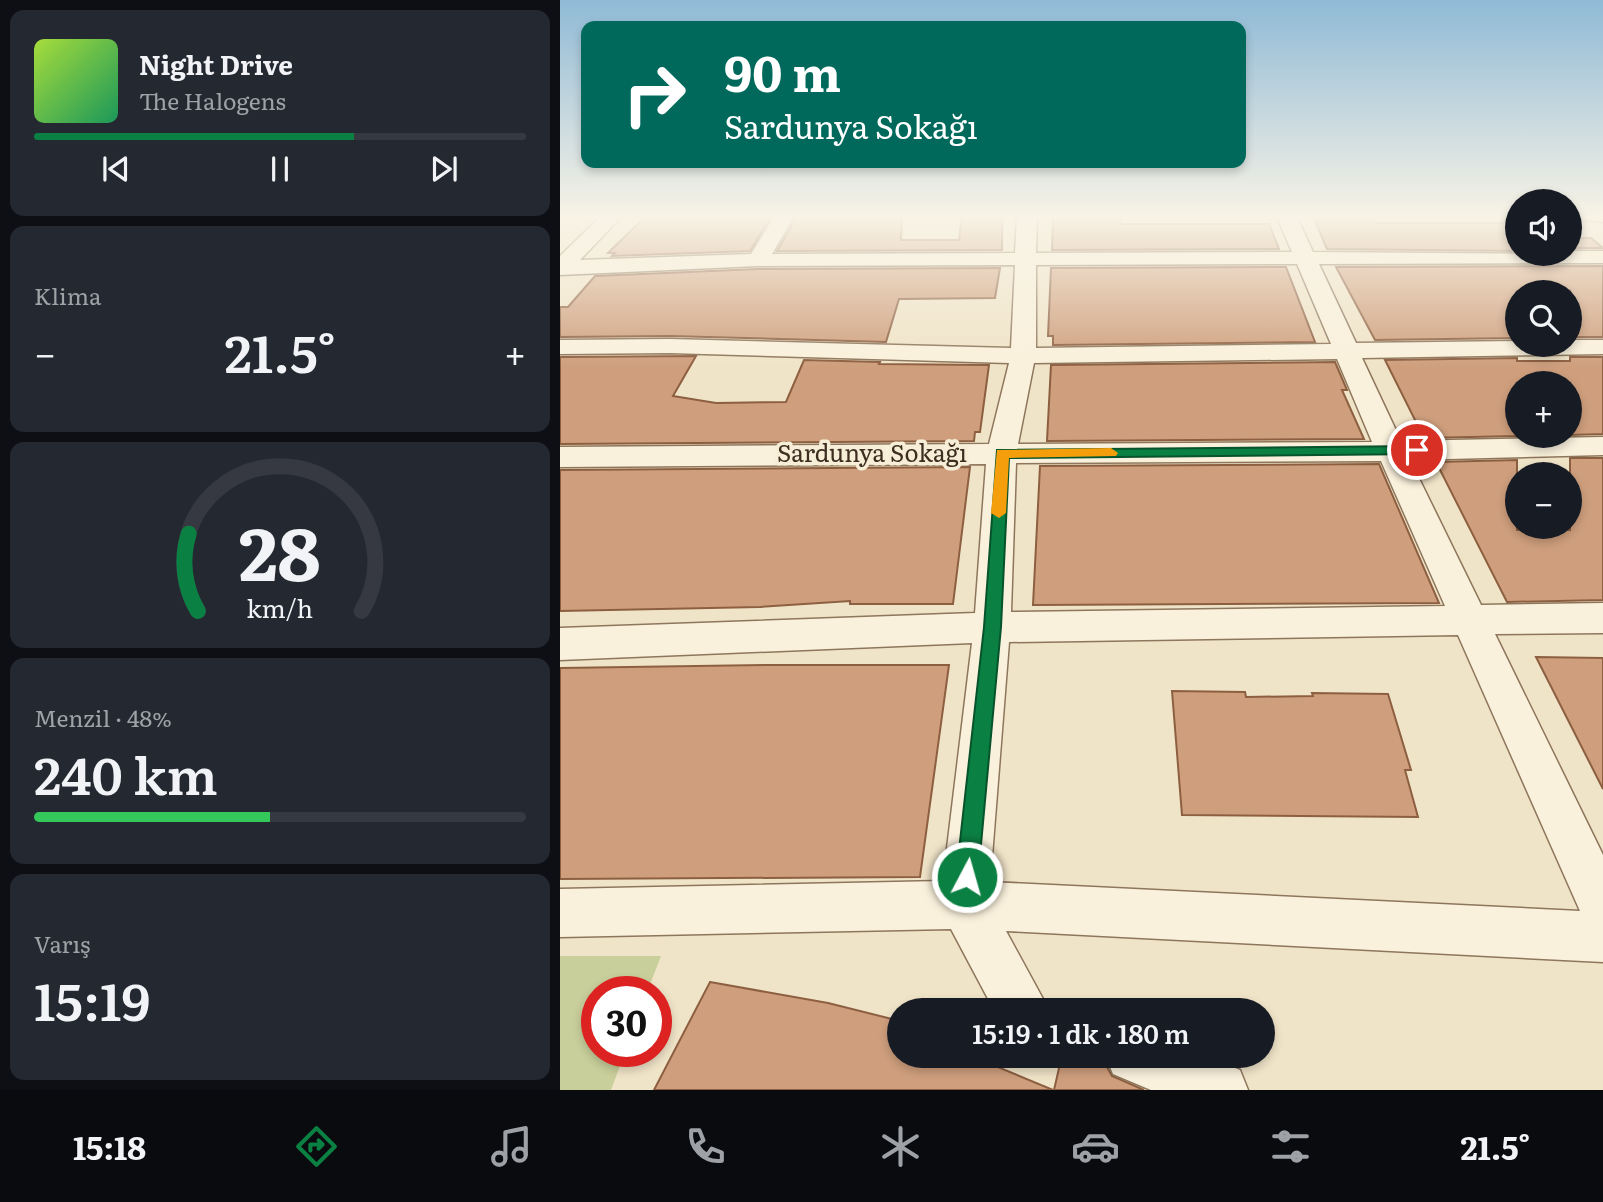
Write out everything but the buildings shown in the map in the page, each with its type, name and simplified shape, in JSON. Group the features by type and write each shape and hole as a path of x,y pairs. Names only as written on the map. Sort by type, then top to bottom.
{"street":[{"path":"560,267 592,266"},
{"path":"1016,998 964,905 992,627 1002,453 1023,356 1024,266"},
{"path":"1309,266 1391,451 1603,907"},
{"path":"560,347 670,346 1023,356 1603,347"},
{"name":"Sardunya Sokağı","path":"560,457 1391,451 1603,446"},
{"path":"560,644 992,627 1603,618"},
{"path":"560,913 964,905 1603,937"},
{"path":"1165,1068 1220,1090"}],"green space":[{"path":"560,956 661,956 653,976 581,976 581,1067 619,1067 611,1090 560,1090"}],"slow traffic":[{"path":"999,513 1002,453 1111,453"}],"route":[{"path":"967,877 992,627 1002,453 1417,450"}]}
